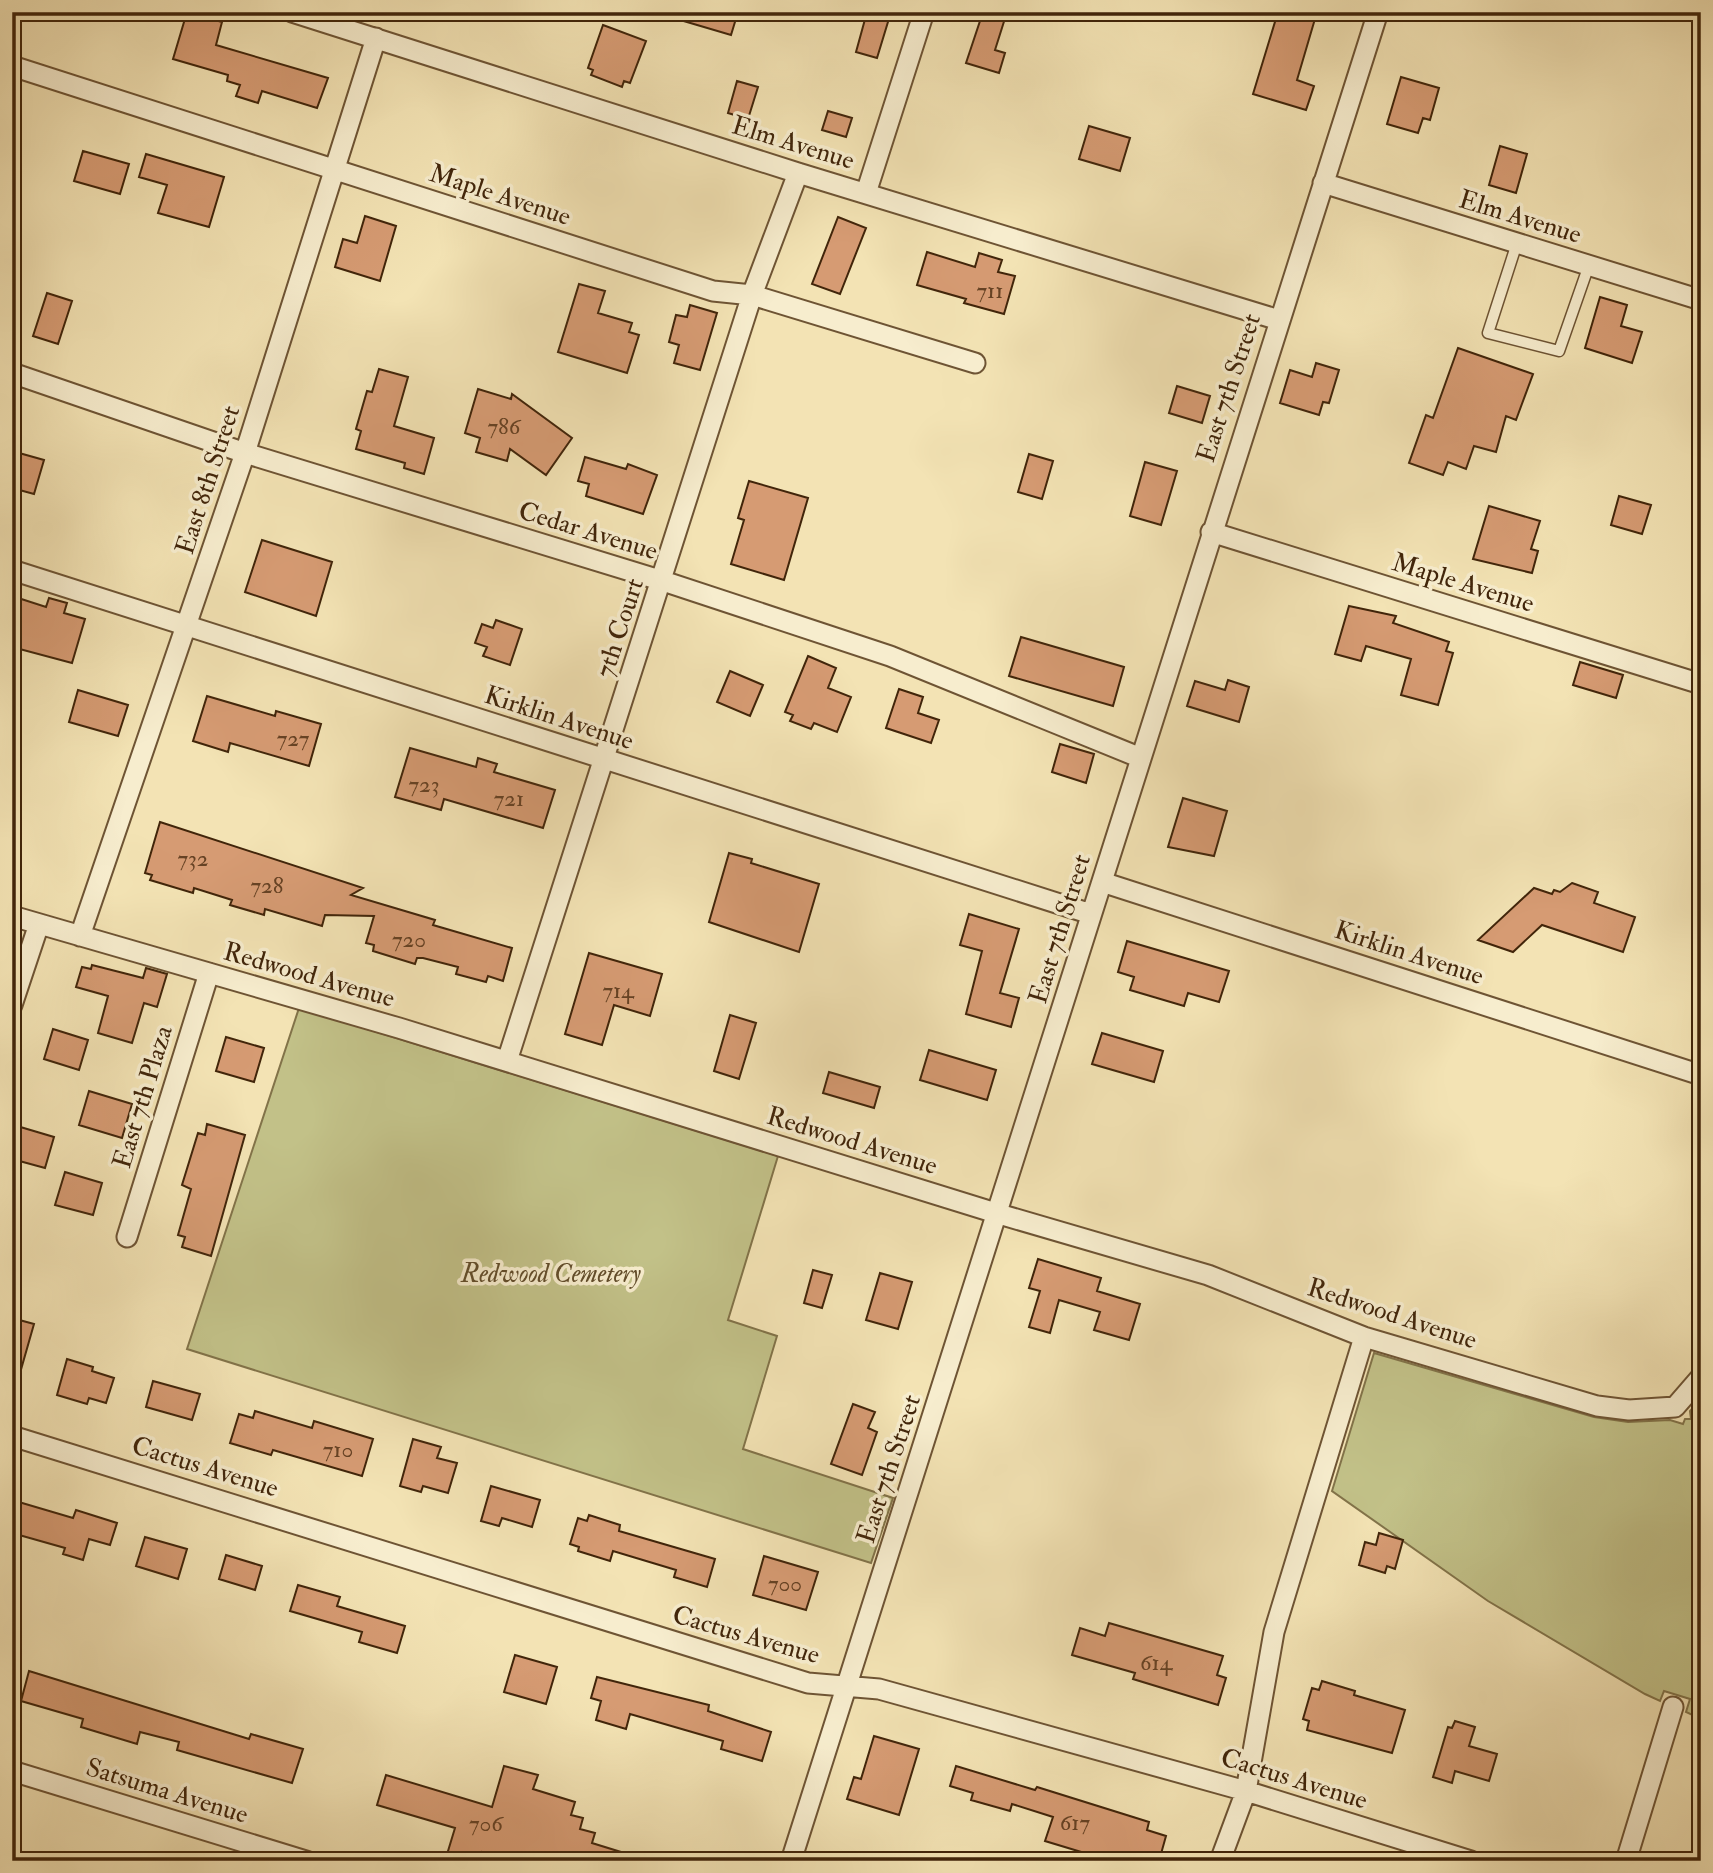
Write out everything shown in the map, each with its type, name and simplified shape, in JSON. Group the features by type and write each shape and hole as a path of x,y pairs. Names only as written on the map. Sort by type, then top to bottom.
{"street":[{"name":"Elm Avenue","path":"292,12 798,173 1279,320"},
{"path":"866,193 924,12"},
{"name":"East 7th Street","path":"791,1861 999,1214 1211,532 1378,12"},
{"name":"East 8th Street","path":"80,936 245,453 376,38"},
{"name":"Maple Avenue","path":"12,66 713,291 752,295 975,363"},
{"name":"7th Court","path":"508,1061 752,295 798,173"},
{"name":"Elm Avenue","path":"1323,183 1701,300"},
{"name":"Cedar Avenue","path":"12,373 245,453 663,581 890,656 1141,758"},
{"name":"Maple Avenue","path":"1211,532 1701,684"},
{"name":"Kirklin Avenue","path":"12,570 1091,914"},
{"name":"Kirklin Avenue","path":"1102,882 1701,1075"},
{"name":"Redwood Avenue","path":"12,916 508,1061 1208,1276 1364,1337 1597,1406 1629,1410 1675,1407 1701,1377"},
{"path":"12,1005 39,924"},
{"name":"East 7th Plaza","path":"127,1237 209,973"},
{"path":"1220,1861 1246,1791 1274,1632 1364,1337"},
{"name":"Cactus Avenue","path":"12,1436 808,1683 880,1689 1246,1791 1471,1861"},
{"path":"1626,1861 1673,1707"},
{"name":"Satsuma Avenue","path":"12,1771 306,1861"}],"lane":[{"path":"1517,243 1488,333 1559,351 1589,265"}],"green space":[{"name":"Redwood Cemetery","path":"299,1008 778,1156 728,1320 777,1336 743,1449 893,1498 871,1563 187,1349"},
{"path":"1374,1353 1594,1417 1628,1422 1670,1420 1683,1424 1685,1419 1691,1419 1690,1411 1701,1399 1701,1719 1686,1712 1690,1699 1664,1691 1660,1701 1645,1694 1488,1601 1332,1491"}],"building":[{"path":"187,12 222,22 216,45 328,78 317,108 262,91 258,103 236,96 240,85 227,81 228,75 173,59"},
{"path":"671,12 738,12 731,35 670,17"},
{"path":"867,12 891,12 877,58 856,52"},
{"path":"983,12 1007,12 995,50 1005,53 999,73 966,63"},
{"path":"1278,12 1317,12 1297,80 1314,86 1306,110 1253,94"},
{"path":"603,25 646,41 630,83 624,81 622,87 591,75 593,70 588,68"},
{"path":"1401,77 1439,88 1430,120 1423,118 1418,133 1387,124"},
{"path":"737,81 758,87 748,119 728,113"},
{"path":"828,111 852,118 846,137 822,130"},
{"path":"1089,126 1130,138 1120,171 1079,159"},
{"path":"1500,146 1527,154 1516,193 1489,185"},
{"path":"83,151 129,164 120,194 74,181"},
{"path":"146,154 224,177 209,227 158,213 167,185 139,177"},
{"path":"365,216 396,226 380,281 335,267 343,239 357,243"},
{"path":"838,217 866,228 840,294 812,284"},
{"path":"927,252 975,267 979,253 1002,260 998,272 1015,276 1004,314 964,303 966,299 917,285"},
{"path":"579,284 605,291 598,313 632,323 629,332 639,335 627,373 558,352"},
{"path":"47,293 72,301 58,344 33,336"},
{"path":"1600,297 1627,305 1621,326 1642,332 1632,363 1585,348"},
{"path":"690,305 717,313 700,370 674,363 679,345 669,342 676,315 687,317"},
{"path":"1458,348 1533,374 1516,420 1506,416 1496,452 1474,446 1466,469 1448,462 1443,475 1409,463 1426,415 1433,418"},
{"path":"1316,363 1339,370 1329,403 1323,402 1319,415 1280,403 1290,370 1312,377"},
{"path":"379,369 408,377 394,426 434,438 424,474 404,468 405,463 356,449 361,431 356,429 367,391 372,392"},
{"path":"1177,386 1210,396 1202,423 1169,413"},
{"path":"478,389 511,399 512,394 572,438 546,475 510,449 507,461 476,452 480,438 465,433"},
{"path":"12,451 44,460 34,494 12,488"},
{"path":"1029,454 1053,461 1042,499 1018,492"},
{"path":"585,457 626,469 628,464 657,475 643,514 586,496 589,484 578,481"},
{"path":"1145,462 1177,471 1161,525 1130,516"},
{"path":"749,481 808,498 784,580 731,564 744,520 738,518"},
{"path":"1619,496 1651,505 1642,534 1611,525"},
{"path":"1489,506 1540,521 1531,549 1538,551 1532,573 1473,559"},
{"path":"262,540 332,562 316,616 245,592"},
{"path":"12,596 46,607 49,598 67,603 64,613 85,619 72,663 12,647"},
{"path":"1349,606 1396,616 1393,623 1449,642 1446,651 1453,653 1438,705 1401,695 1411,659 1366,646 1361,661 1335,654"},
{"path":"496,620 522,629 510,665 483,656 487,647 475,643 482,624 493,628"},
{"path":"1021,637 1124,667 1113,706 1009,676"},
{"path":"808,656 836,668 828,688 851,697 837,732 814,723 811,729 790,721 793,715 785,712"},
{"path":"1580,662 1623,675 1616,698 1573,685"},
{"path":"730,671 763,685 750,716 717,702"},
{"path":"1228,680 1249,687 1239,722 1187,706 1195,681 1225,690"},
{"path":"899,689 923,697 918,713 939,720 931,743 886,728"},
{"path":"78,690 128,705 118,736 69,722"},
{"path":"207,696 275,716 276,711 321,724 309,766 230,743 228,752 193,741"},
{"path":"1060,744 1094,754 1086,783 1052,772"},
{"path":"410,748 476,767 478,758 497,764 494,772 555,790 543,828 444,799 441,810 395,797"},
{"path":"1183,798 1227,811 1214,856 1168,847"},
{"path":"160,822 363,888 351,895 435,920 433,925 512,948 503,981 488,976 486,982 456,974 458,967 423,958 417,958 415,964 373,951 374,945 366,943 374,916 325,915 322,926 265,909 264,915 230,905 232,900 194,888 193,893 150,880 152,875 145,873"},
{"path":"729,853 752,859 751,863 819,884 799,952 709,922"},
{"path":"1572,883 1598,892 1594,903 1635,917 1623,952 1542,925 1513,952 1478,940 1534,888 1552,894 1554,890 1560,892"},
{"path":"969,914 1019,929 1000,993 1019,998 1011,1027 966,1014 982,951 960,945"},
{"path":"1127,941 1229,971 1219,1002 1188,993 1184,1006 1130,990 1134,977 1118,972"},
{"path":"589,953 662,974 650,1016 614,1005 602,1045 565,1034"},
{"path":"92,965 143,978 146,968 167,974 157,1007 144,1003 132,1043 98,1033 108,996 76,987 82,967 91,969"},
{"path":"730,1015 756,1023 739,1079 714,1071"},
{"path":"53,1029 88,1040 79,1070 44,1059"},
{"path":"1102,1033 1163,1051 1154,1082 1092,1064"},
{"path":"226,1037 264,1048 254,1082 216,1071"},
{"path":"929,1050 996,1070 987,1100 920,1080"},
{"path":"829,1072 880,1087 874,1108 823,1093"},
{"path":"89,1091 132,1104 122,1138 79,1125"},
{"path":"207,1124 245,1135 211,1256 182,1247 185,1237 178,1235 191,1189 182,1185 198,1133 205,1135"},
{"path":"17,1126 54,1137 45,1168 12,1159"},
{"path":"65,1172 102,1183 93,1215 55,1205"},
{"path":"1038,1259 1101,1278 1097,1291 1140,1304 1129,1340 1094,1330 1100,1312 1059,1300 1050,1333 1029,1327 1040,1291 1029,1288"},
{"path":"813,1270 832,1275 822,1308 804,1303"},
{"path":"880,1273 912,1282 898,1329 866,1320"},
{"path":"12,1318 34,1324 18,1380 12,1379"},
{"path":"67,1359 93,1367 92,1371 114,1378 106,1403 89,1398 87,1404 57,1395"},
{"path":"153,1381 200,1394 192,1420 146,1407"},
{"path":"853,1404 875,1412 868,1428 877,1432 862,1475 831,1464"},
{"path":"255,1411 312,1428 314,1421 373,1439 362,1476 273,1450 271,1455 230,1443 239,1414 253,1418"},
{"path":"413,1439 441,1447 437,1458 457,1463 448,1493 423,1486 421,1492 400,1486"},
{"path":"491,1486 540,1500 532,1527 502,1518 499,1526 481,1521"},
{"path":"12,1500 73,1518 76,1510 117,1523 110,1545 89,1539 83,1560 63,1554 65,1548 12,1533"},
{"path":"589,1515 620,1525 619,1531 715,1559 707,1587 674,1577 676,1570 613,1551 610,1561 578,1551 579,1547 570,1544 578,1518 587,1521"},
{"path":"1379,1533 1403,1540 1395,1569 1387,1566 1385,1573 1359,1565 1365,1542 1376,1545"},
{"path":"145,1537 187,1549 178,1579 136,1566"},
{"path":"226,1555 262,1566 255,1590 219,1579"},
{"path":"764,1556 818,1572 806,1610 753,1595"},
{"path":"298,1585 340,1597 337,1606 405,1626 397,1653 359,1642 362,1632 290,1611"},
{"path":"1109,1623 1223,1656 1217,1675 1226,1678 1218,1705 1133,1679 1135,1673 1072,1655 1080,1628 1105,1636"},
{"path":"515,1655 557,1667 546,1704 504,1692"},
{"path":"29,1671 249,1739 251,1734 303,1749 292,1783 177,1750 179,1742 140,1732 137,1744 81,1727 83,1719 21,1701"},
{"path":"597,1677 709,1705 708,1711 771,1732 762,1761 721,1749 723,1741 630,1714 626,1729 596,1720 601,1701 591,1698"},
{"path":"1322,1681 1355,1691 1354,1695 1405,1710 1392,1753 1307,1730 1309,1721 1303,1719 1312,1688 1319,1690"},
{"path":"1455,1721 1475,1727 1469,1746 1497,1754 1489,1781 1455,1771 1452,1783 1433,1777 1448,1727 1452,1728"},
{"path":"874,1736 919,1749 899,1815 847,1799 854,1777 861,1779"},
{"path":"504,1766 538,1775 533,1789 575,1802 571,1815 583,1818 580,1829 595,1833 592,1843 634,1856 633,1861 511,1861 482,1852 479,1861 445,1861 455,1828 377,1805 386,1775 492,1807"},
{"path":"956,1766 1035,1790 1037,1787 1149,1822 1147,1830 1166,1836 1159,1861 1111,1861 1045,1841 1053,1817 1012,1804 1010,1811 971,1800 973,1793 950,1786"}]}
